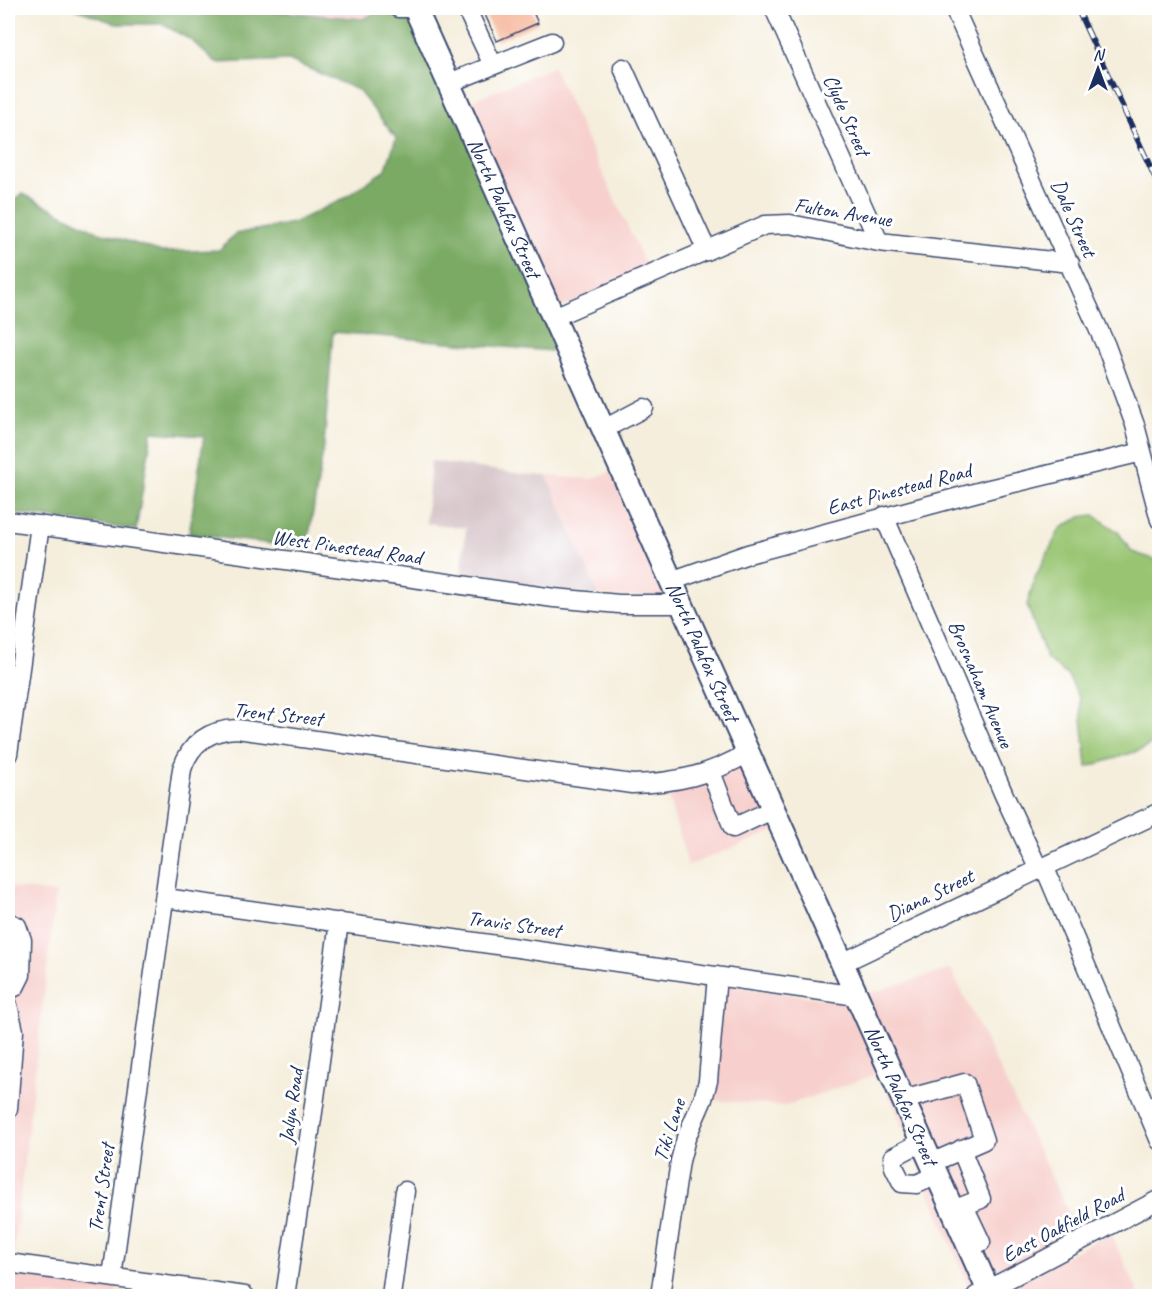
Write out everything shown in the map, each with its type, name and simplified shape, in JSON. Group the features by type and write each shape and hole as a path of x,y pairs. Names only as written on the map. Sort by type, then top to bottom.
{"main road":[{"name":"North Palafox Street","path":"415,8 934,1169 958,1208 985,1294"}],"street":[{"path":"398,8 408,8"},
{"path":"466,8 493,65"},
{"name":"Clyde Street","path":"774,8 879,242"},
{"name":"Dale Street","path":"954,8 1070,263 1121,386 1160,520"},
{"path":"449,83 552,42"},
{"path":"623,68 706,251"},
{"name":"Fulton Avenue","path":"554,317 765,225 790,224 879,242 1070,263"},
{"path":"604,429 644,408"},
{"name":"East Pinestead Road","path":"671,581 748,554 884,516 1142,452"},
{"name":"Brosnaham Avenue","path":"884,516 1004,795 1041,867 1160,1141"},
{"name":"West Pinestead Road","path":"8,521 554,598 619,604 682,604"},
{"path":"8,754 40,525"},
{"name":"Trent Street","path":"112,1277 182,769 184,760 192,748 202,739 223,730 237,729 632,784 673,782 711,772 749,752"},
{"path":"711,772 733,828 774,809"},
{"name":"Diana Street","path":"842,963 1160,812"},
{"name":"Travis Street","path":"165,898 857,996"},
{"path":"8,922 17,926 22,940 21,975 15,987 8,990"},
{"name":"Jalyn Road","path":"285,1296 339,922"},
{"name":"Tiki Lane","path":"660,1296 680,1161 686,1138 703,1099 708,1081 717,976"},
{"path":"8,1005 14,1030 8,1110"},
{"path":"903,1100 965,1083 984,1140 962,1149 917,1184 902,1183 894,1167 893,1157 922,1142"},
{"path":"958,1208 981,1199 962,1149"},
{"path":"391,1296 405,1191"},
{"name":"East Oakfield Road","path":"985,1294 1023,1261 1160,1200"},
{"path":"8,1263 245,1296"}],"shaded area":[{"path":"239,8 386,8 363,19"},
{"path":"553,67 648,270 557,309 465,103"},
{"path":"431,461 547,476 599,596 461,579 466,528 426,523"},
{"path":"615,470 672,597 599,596 547,476 591,479"},
{"path":"746,762 776,830 688,866 666,789"},
{"path":"8,887 56,893 13,1256 8,1256"},
{"path":"951,969 1079,1234 991,1281 863,995"},
{"path":"722,984 853,1003 980,1287 971,1292 880,1073 785,1106 709,1100"},
{"path":"1110,1233 1139,1293 1132,1296 998,1296 996,1293"},
{"path":"8,1270 116,1285 117,1296 8,1296"}],"green space":[{"path":"73,8 239,8 363,19 386,8 408,8 561,348 551,351 333,332 324,445 307,548 189,534 204,436 152,432 136,530 8,512 8,205 23,194 96,231 162,252 219,250 235,234 293,223 343,199 386,169 396,138 358,90 289,60 216,63 191,40 162,24 117,24"},
{"path":"1094,515 1118,532 1132,552 1157,560 1159,567 1160,738 1141,750 1087,767 1080,699 1068,676 1047,659 1027,605 1035,578 1060,529 1080,517"}],"building":[{"path":"482,8 531,8 538,23 497,41"}],"railway":[{"path":"1077,8 1160,188"}]}
